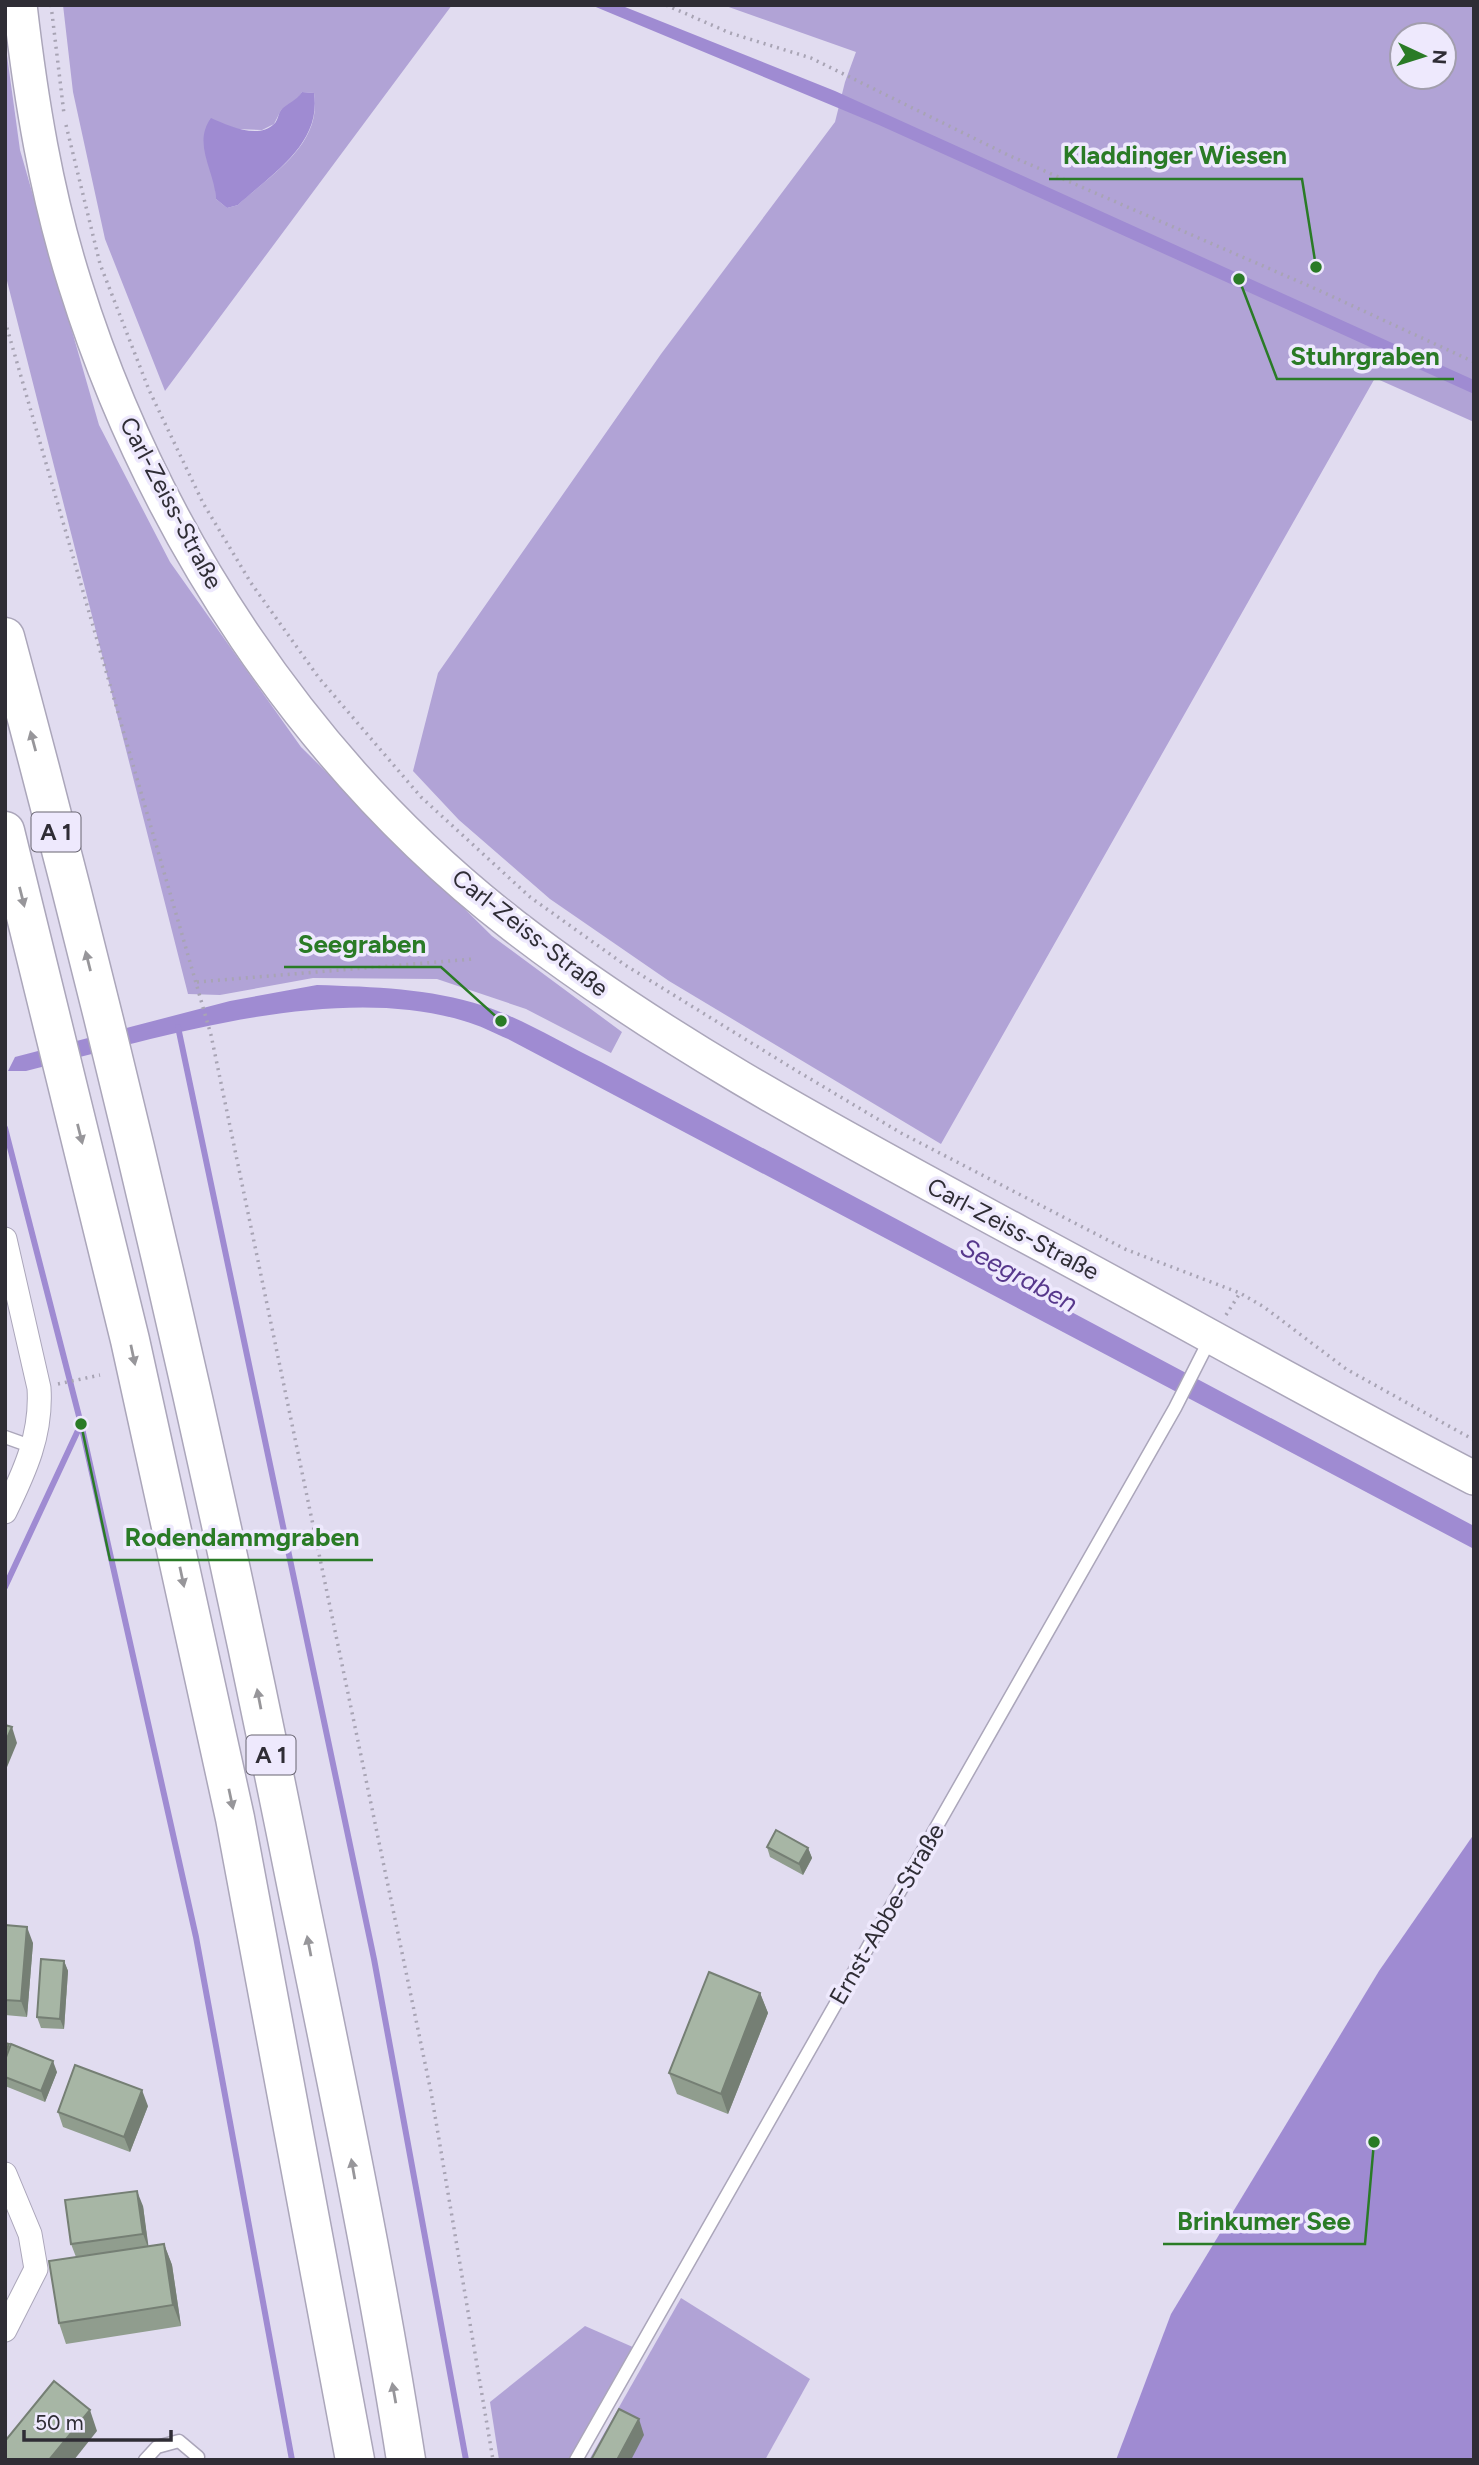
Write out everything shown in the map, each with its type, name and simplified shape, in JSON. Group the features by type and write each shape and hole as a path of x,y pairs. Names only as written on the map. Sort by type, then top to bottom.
{"highway":[{"name":"A 1","path":"5,637 142,1171 245,1626 337,2083 406,2460"},
{"name":"A 1","path":"5,831 130,1340 235,1818 355,2460"}],"main road":[{"name":"Carl-Zeiss-Straße","path":"20,5 28,74 47,180 74,283 115,395 143,459 212,586 281,686 349,770 453,874 510,923 635,1012 788,1106 1474,1478"}],"street":[{"path":"5,1239 39,1388 41,1413 33,1447 5,1512"},
{"path":"5,2174 30,2234 36,2269 5,2330"}],"lane":[{"name":"Ernst-Abbe-Straße","path":"576,2460 1175,1408 1211,1337"},
{"path":"5,1437 33,1447"},
{"path":"145,2460 157,2446 179,2441 198,2457"}],"path":[{"path":"51,5 64,120 100,264 149,390 203,502 251,583 319,678 421,797 530,897 625,965 901,1133 1125,1249 1240,1293 1264,1307 1346,1369 1474,1440"},
{"path":"666,5 730,33 811,58 1008,155 1316,289 1474,362"},
{"path":"5,321 211,1035 431,2092 493,2460"},
{"path":"197,982 472,959"},
{"path":"39,1388 100,1375"}],"shaded area":[{"path":"63,5 452,5 165,391 105,239 73,92","holes":["302,92 314,93 315,112 310,128 291,157 238,205 227,208 216,199 215,180 236,129 262,130 274,124 281,110 295,102"]},
{"path":"591,5 620,5 835,91 1474,380 1474,394 879,125"},
{"path":"723,5 1474,5 1474,422 1375,378 941,1144 669,981 550,899 459,820 413,771 438,673 661,354 835,122 856,52"},
{"path":"5,41 20,150 99,425 170,562 301,747 492,936 622,1032 611,1053 526,1009 437,979 313,978 220,995 188,994 5,273"},
{"path":"302,92 314,93 314,112 302,143 278,170 238,205 227,208 216,199 204,148 206,128 211,118 243,130 267,129 275,123 281,110"},
{"path":"317,985 443,995 499,1011 529,1025 1474,1526 1474,1549 508,1039 470,1023 413,1010 359,1007 302,1011 244,1019 130,1044 26,1071 8,1071 15,1057 230,1001"},
{"path":"1474,1834 1474,2460 1116,2460 1171,2314 1379,1971"},
{"path":"681,2298 810,2379 765,2460 589,2460"},
{"path":"585,2326 635,2348 570,2460 499,2460 490,2402"}],"building":[{"path":"5,1725 12,1727 5,1743"},
{"path":"776,1830 808,1848 799,1864 767,1847"},
{"path":"5,1925 27,1927 21,2001 5,2000"},
{"path":"41,1959 64,1961 60,2019 37,2017"},
{"path":"709,1972 760,1993 721,2094 669,2073"},
{"path":"11,2044 53,2061 41,2091 5,2077 5,2060"},
{"path":"75,2065 142,2090 124,2137 58,2112"},
{"path":"137,2191 143,2234 71,2244 65,2200"},
{"path":"164,2244 173,2305 59,2323 49,2261"},
{"path":"54,2381 90,2410 49,2460 5,2460 5,2441"},
{"path":"619,2409 639,2419 617,2460 591,2460"}],"waterway":[{"path":"178,1027 374,1959 466,2460"},
{"path":"5,1128 81,1424 5,1587"},
{"path":"81,1424 196,1937 292,2460"}],"place":[{"name":"Kladdinger Wiesen","path":"1316,267"},
{"name":"Stuhrgraben","path":"1239,279"},
{"name":"Seegraben","path":"501,1021"},
{"name":"Rodendammgraben","path":"81,1424"},
{"name":"Brinkumer See","path":"1374,2142"}]}
